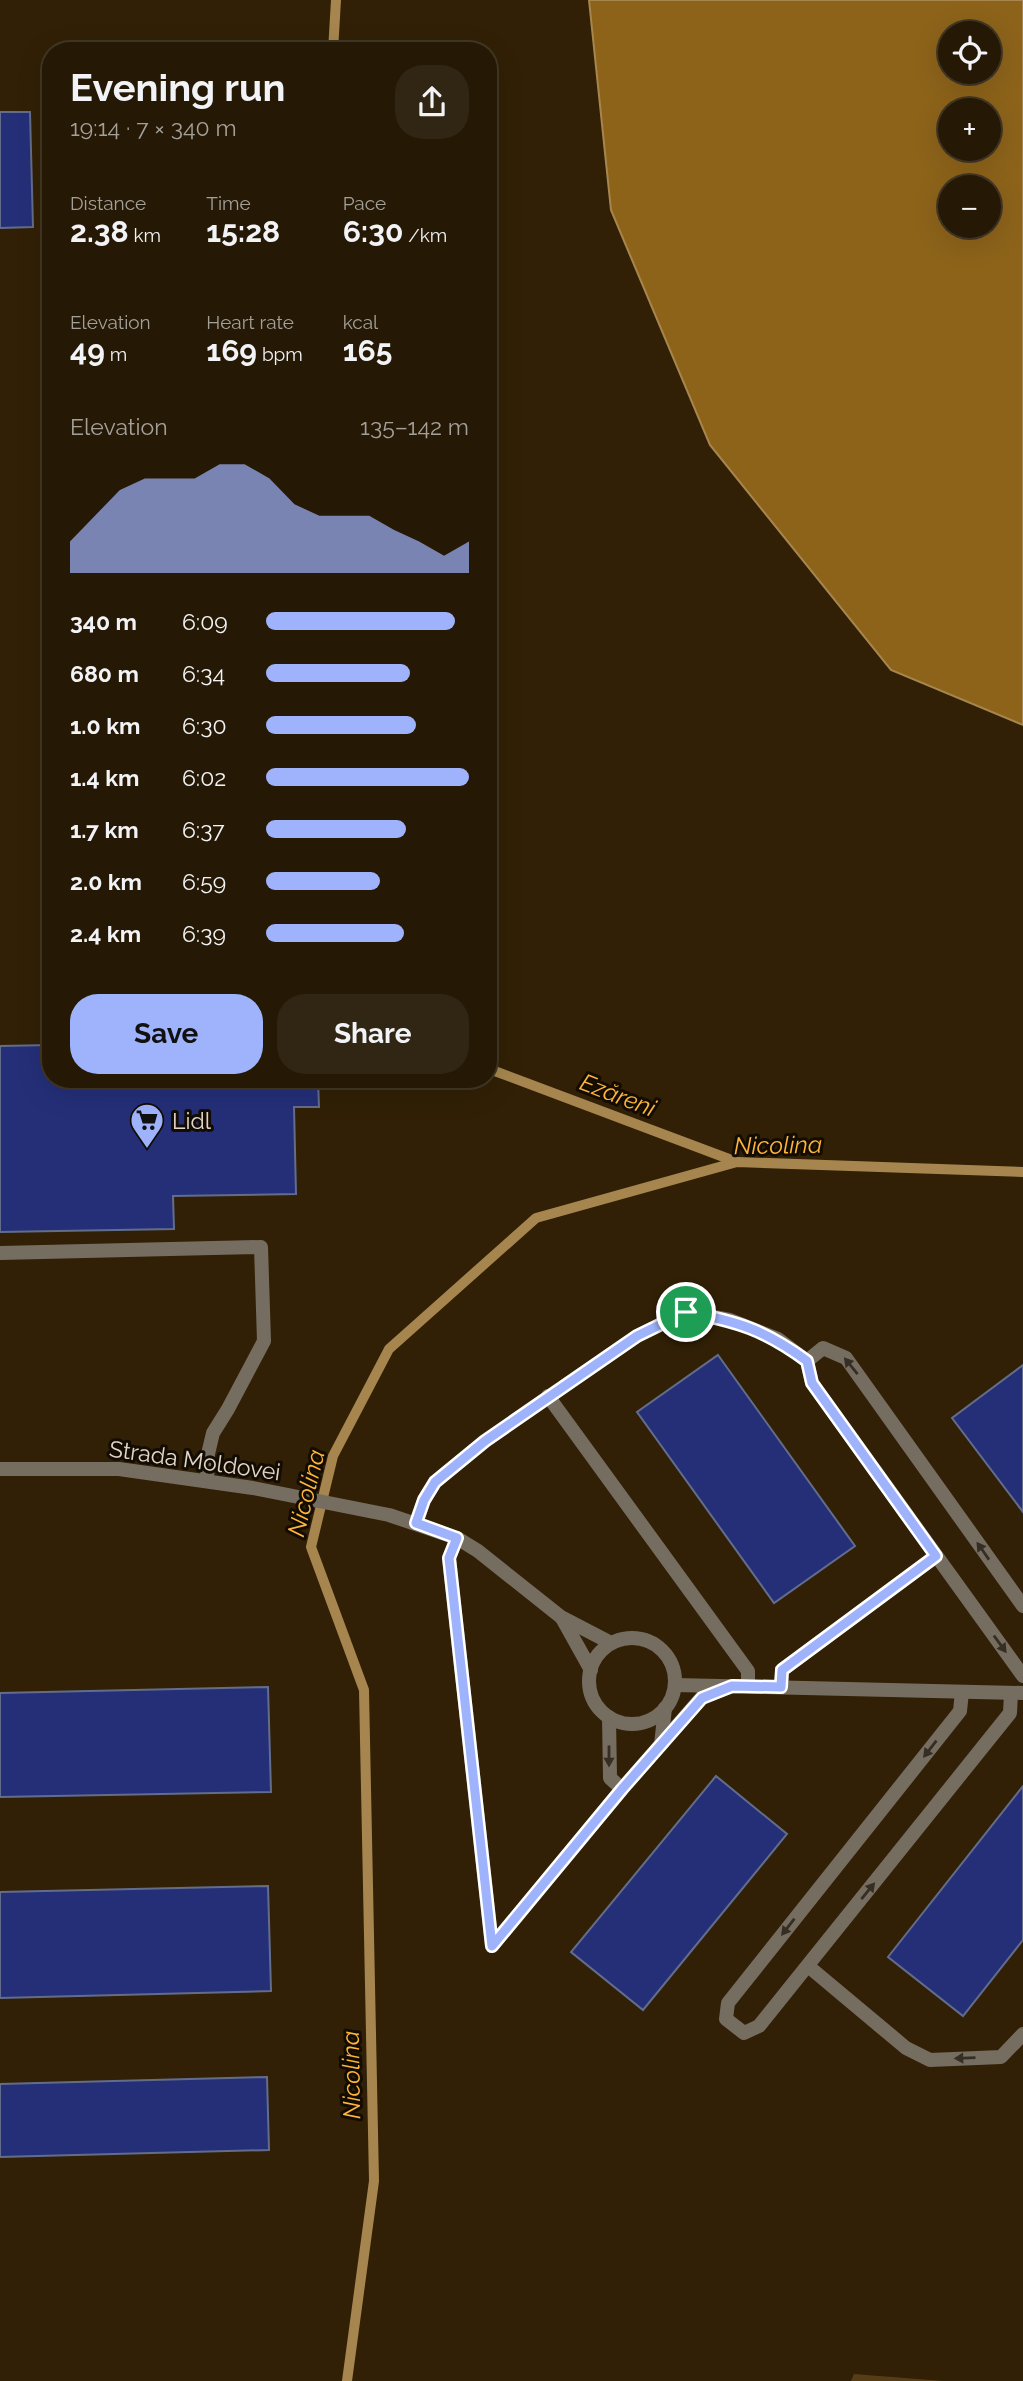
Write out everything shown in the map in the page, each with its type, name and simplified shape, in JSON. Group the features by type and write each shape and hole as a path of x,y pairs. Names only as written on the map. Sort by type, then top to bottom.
{"street":[{"path":"0,1253 261,1247 264,1340 213,1433 206,1480"},
{"path":"416,1523 424,1500 435,1482 485,1441 637,1336 686,1312 730,1320 778,1339 807,1361 812,1383 1023,1676"},
{"path":"807,1361 823,1348 846,1358 1023,1606"},
{"path":"548,1396 748,1671 748,1686"},
{"name":"Strada Moldovei","path":"0,1469 119,1469 253,1488 389,1515 457,1538 478,1551 561,1617 611,1643"},
{"path":"457,1538 449,1558 492,1946 622,1789 702,1698 732,1686"},
{"path":"781,1687 782,1670 936,1556"},
{"name":"Strada Moldovei","path":"561,1617 591,1670"},
{"path":"637,1638 650,1642 669,1659 675,1685 671,1699 651,1720 637,1724 623,1723 609,1717 593,1699 589,1687 591,1670 600,1652 611,1643 637,1638"},
{"path":"675,1685 1017,1693 1010,1713 808,1966 759,2026 744,2033 726,2019 728,2003 960,1711 962,1692"},
{"path":"661,1745 665,1708"},
{"path":"609,1717 610,1778 622,1789"},
{"path":"808,1966 906,2049 930,2060 1001,2057 1023,2034"}],"shaded area":[{"path":"589,0 1023,0 1023,725 891,670 710,445 611,210"},
{"path":"854,2374 943,2381 851,2381"}],"building":[{"path":"0,112 30,112 33,227 0,228"},
{"name":"Lidl","path":"42,1045 42,1088 318,1088 319,1107 294,1107 296,1194 173,1196 174,1229 0,1232 0,1046"},
{"path":"718,1355 855,1546 774,1603 637,1412"},
{"path":"1023,1365 1023,1512 952,1418"},
{"path":"268,1687 271,1792 0,1797 0,1693"},
{"path":"716,1776 787,1834 643,2010 571,1952"},
{"path":"1023,1786 1023,1940 963,2016 888,1957"},
{"path":"268,1886 271,1991 0,1998 0,1892"},
{"path":"267,2077 269,2150 0,2157 0,2084"}],"waterway":[{"name":"Ezăreni","path":"334,42 336,0"},
{"name":"Ezăreni","path":"497,1072 737,1162"},
{"name":"Nicolina","path":"347,2381 374,2181 364,1690 311,1547 333,1456 389,1349 536,1218 737,1162 1023,1172"}],"place":[{"name":"Lidl","path":"147,1150"}],"route":[{"path":"686,1312 730,1320 778,1339 807,1361 812,1383 936,1556 782,1670 781,1687 732,1686 702,1698 622,1789 492,1946 449,1558 457,1538 416,1523 424,1500 435,1482 485,1441 637,1336 686,1312"}]}
